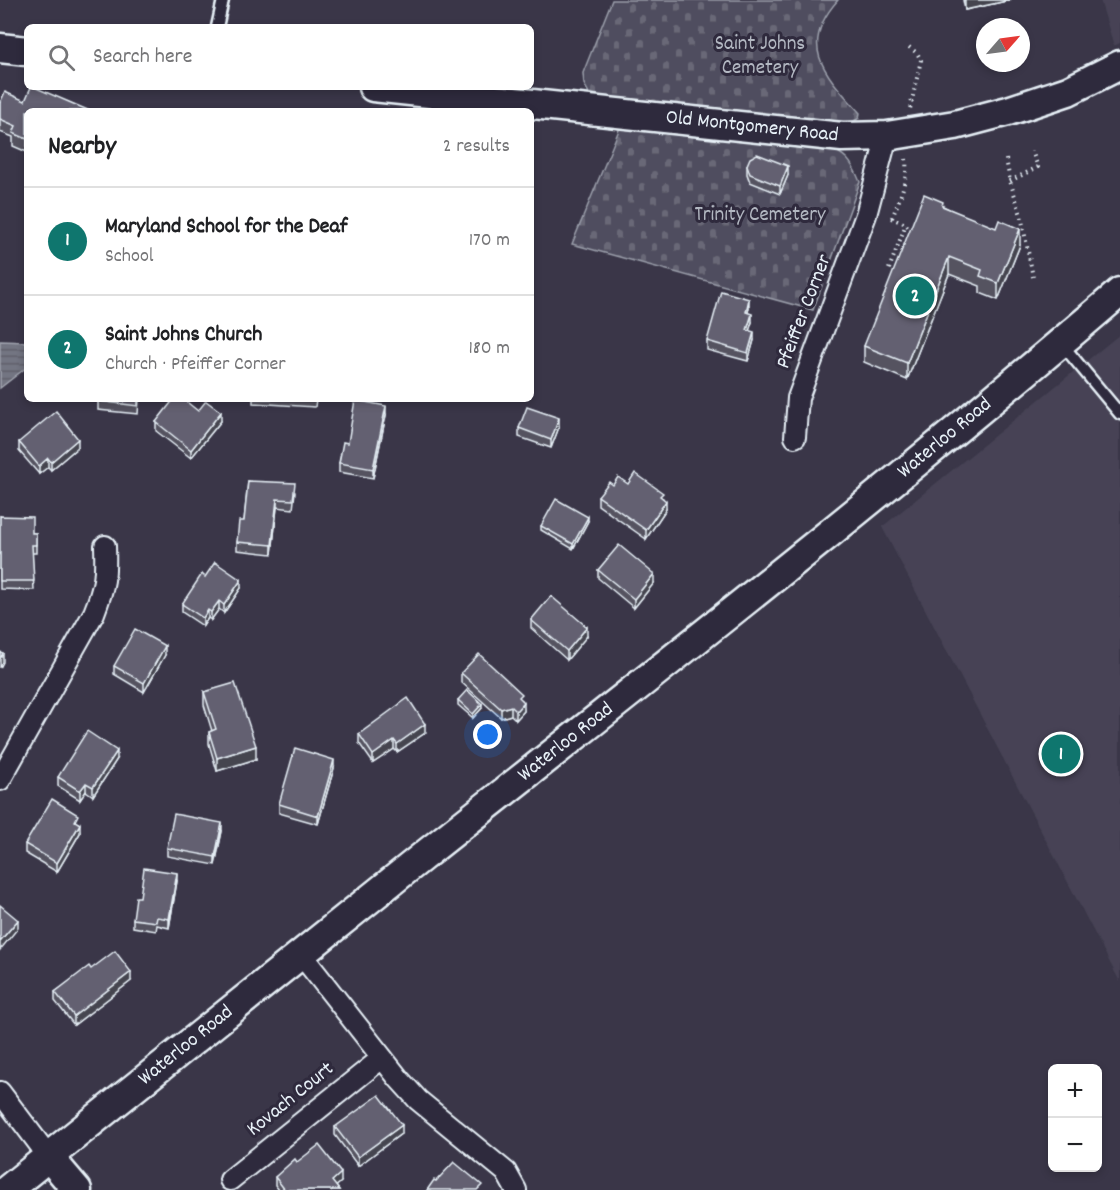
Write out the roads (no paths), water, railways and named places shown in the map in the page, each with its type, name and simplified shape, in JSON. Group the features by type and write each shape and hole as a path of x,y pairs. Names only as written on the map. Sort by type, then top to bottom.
{"main road":[{"path":"0,48 24,51"},
{"name":"Old Montgomery Road","path":"401,90 842,137 900,136 956,125 1008,111 1068,91 1120,65"},
{"name":"Waterloo Road","path":"7,1190 300,953 813,545 1061,343 1120,292"},
{"path":"48,1157 77,1190"}],"street":[{"name":"Pfeiffer Corner","path":"795,437 798,398 866,215 900,136"},
{"path":"0,780 94,613 104,588 105,546"},
{"path":"300,953 418,1100 506,1172 516,1190"},
{"name":"Kovach Court","path":"230,1180 382,1058"},
{"path":"0,1092 48,1157"}],"lane":[{"path":"218,24 223,0"},
{"path":"1061,343 1120,414"}],"water":[{"path":"0,341 24,342 24,369 0,388"}],"place":[{"name":"Saint Johns Church","path":"915,296"},
{"name":"Maryland School for the Deaf","path":"1061,754"}],"park label":[{"name":"Saint Johns Cemetery","path":"760,57"},
{"name":"Trinity Cemetery","path":"760,216"}]}
